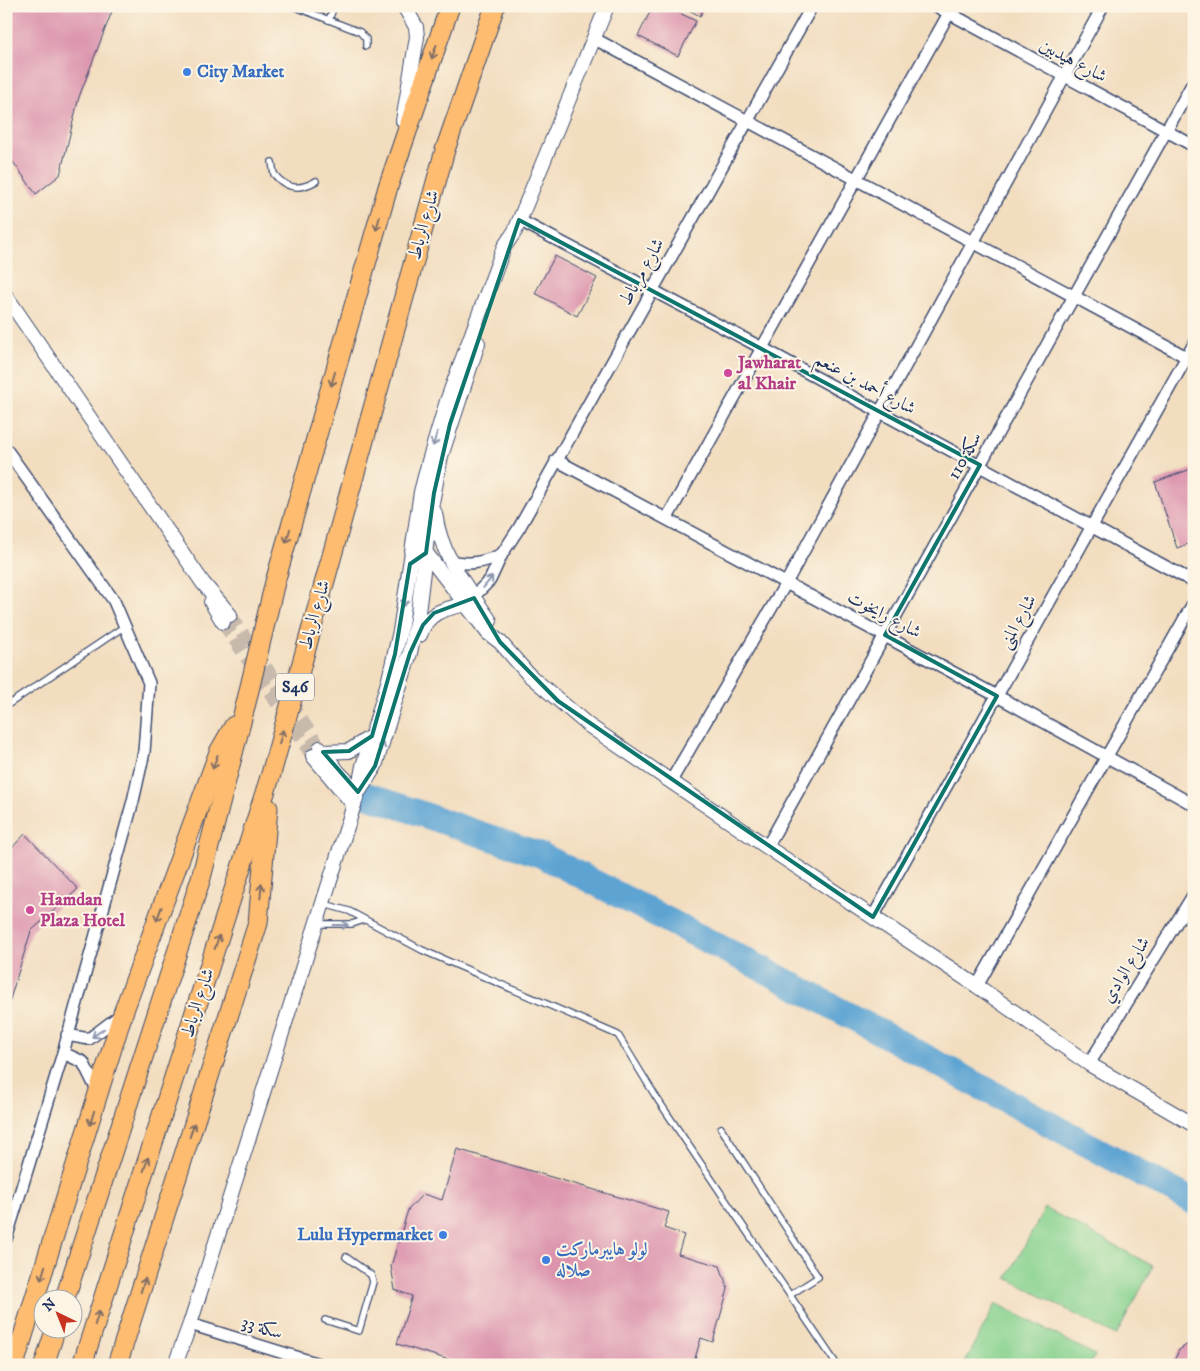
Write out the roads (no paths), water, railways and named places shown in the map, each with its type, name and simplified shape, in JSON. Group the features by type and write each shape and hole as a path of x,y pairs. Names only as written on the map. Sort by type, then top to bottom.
{"highway":[{"name":"شارع الرباط","path":"68,1288 201,878 275,582 388,187 450,6"},
{"name":"شارع الرباط","path":"82,1365 270,774 445,150 495,6"},
{"path":"14,1365 123,1013 219,752 246,703"},
{"path":"117,1365 258,923 270,774"},
{"path":"44,1365 53,1338"}],"street":[{"path":"388,187 417,46 416,27 404,6"},
{"path":"175,1365 190,1324 356,799 360,777 396,654 421,492 447,401 504,247 517,225 607,6"},
{"name":"شارع هيدبين","path":"936,6 951,10 1064,77 1194,146"},
{"path":"671,781 786,583 1103,6"},
{"name":"شارع مرباط","path":"470,601 495,572 502,554 517,532 747,120 807,8"},
{"path":"667,518 951,10"},
{"path":"594,39 1190,359"},
{"name":"سكة 110","path":"767,847 1194,82"},
{"path":"356,799 375,766 410,653 418,613 434,493 450,424 512,249 517,225"},
{"name":"شارع أحمد بن عنعم","path":"517,225 652,290 762,348 1194,582"},
{"path":"6,296 227,619"},
{"name":"شارع المنى","path":"873,917 1092,526 1190,359 1194,344"},
{"path":"6,449 114,601 149,684 144,752 109,890 63,1053 6,1239"},
{"name":"شارع رايخوت","path":"556,460 885,635 1194,805"},
{"path":"434,493 438,528 449,560 488,633 500,642 529,675 558,701 767,847 977,986 1088,1064 1194,1125"},
{"path":"415,529 426,553 470,601"},
{"path":"410,564 426,553 465,563 482,562 502,554"},
{"path":"410,653 417,646 423,625 434,613 470,601"},
{"path":"977,986 1194,602"},
{"path":"356,799 318,752 332,754 349,751 372,736"},
{"name":"شارع الوادي","path":"1088,1064 1194,894"},
{"path":"67,1035 89,1039 123,1013"},
{"path":"63,1053 83,1062 99,1094"},
{"name":"سكة 33","path":"190,1324 291,1360 322,1365"}],"lane":[{"path":"293,6 362,34 366,39 366,46"},
{"path":"329,20 334,6"},
{"path":"272,162 274,174 287,186 305,187 316,181"},
{"path":"6,706 125,626"},
{"path":"324,904 349,911 422,950 618,1035 656,1097 837,1365"},
{"path":"317,924 352,924 364,920"},
{"path":"721,1128 818,1277 790,1295"},
{"path":"325,1320 360,1331 374,1282 371,1275 346,1257"}],"waterway":[{"path":"358,792 541,855 776,976 1194,1202"}],"tunnel":[{"path":"230,615 320,748"},
{"path":"223,622 313,756"}],"place":[{"name":"City Market","path":"187,72"},
{"name":"Jawharat al Khair","path":"728,373"},
{"name":"Hamdan Plaza Hotel","path":"30,910"},
{"name":"Lulu Hypermarket","path":"443,1235"},
{"name":"لولو هايبرماركت صلاله","path":"546,1260"}]}
